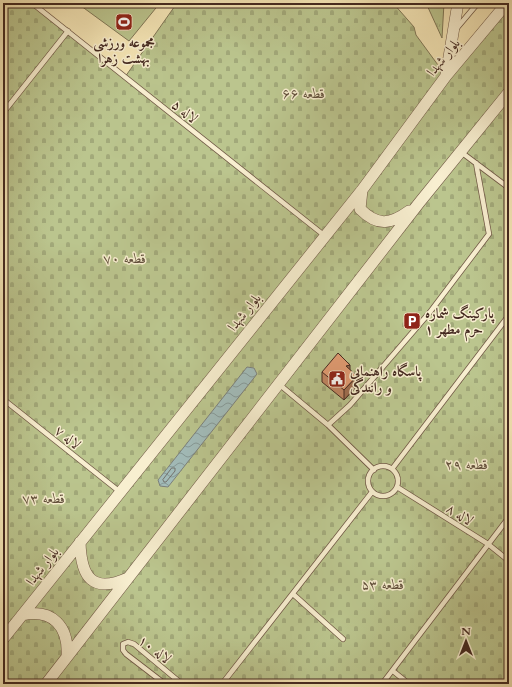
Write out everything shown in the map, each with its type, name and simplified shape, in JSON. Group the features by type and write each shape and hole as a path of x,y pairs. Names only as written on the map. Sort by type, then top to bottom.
{"street":[{"path":"446,76 458,3"},
{"name":"بلوار شهدا","path":"3,639 362,190 446,76 507,3"},
{"path":"46,684 419,203 509,92"},
{"path":"362,190 360,209 371,220 385,222 399,218 419,203"},
{"path":"80,542 82,565 86,575 97,583 105,585 130,577"},
{"path":"22,616 41,614 52,617 60,624 68,645 67,657"}],"lane":[{"name":"لاله ۵","path":"32,3 325,236"},
{"path":"454,32 478,3"},
{"path":"3,113 68,31"},
{"path":"460,151 509,188"},
{"path":"328,425 350,405 425,318 489,234 476,163"},
{"path":"392,469 509,315"},
{"path":"280,384 328,425 374,470"},
{"name":"لاله ۷","path":"3,398 120,492"},
{"path":"383,466 392,469 398,477 397,487 386,496 376,495 369,488 368,478 374,470 383,466"},
{"name":"لاله ۸","path":"397,487 488,544 509,561"},
{"path":"222,684 372,492"},
{"path":"382,684 509,517"},
{"path":"292,594 342,639"},
{"name":"لاله ۱۰","path":"165,684 126,654 123,650 123,644 128,642 134,644 182,684"},
{"path":"393,671 408,684"}],"green space":[{"path":"3,3 30,3 125,77 177,3 393,3 414,27 416,35 446,76 500,3 509,3 509,684 3,684"},
{"name":"مجموعه ورزشی بهشت زهرا","path":"77,3 160,3 129,41"},
{"path":"426,3 444,3 442,38"}],"water":[{"path":"247,367 254,368 257,374 168,487 160,486 158,480"}],"building":[{"path":"338,353 350,365 346,366 357,376 344,390 322,372"}],"place":[{"name":"مجموعه ورزشی بهشت زهرا","path":"124,22"},
{"name":"پارکینگ شماره ۱ حرم مطهر","path":"412,321"},
{"name":"پاسگاه راهنمایی و رانندگی","path":"337,379"}],"park label":[{"name":"قطعه ۶۶","path":"304,93"},
{"name":"قطعه ۷۰","path":"125,258"},
{"name":"قطعه ۲۹","path":"467,464"},
{"name":"قطعه ۷۳","path":"44,498"},
{"name":"قطعه ۵۳","path":"383,584"}]}
